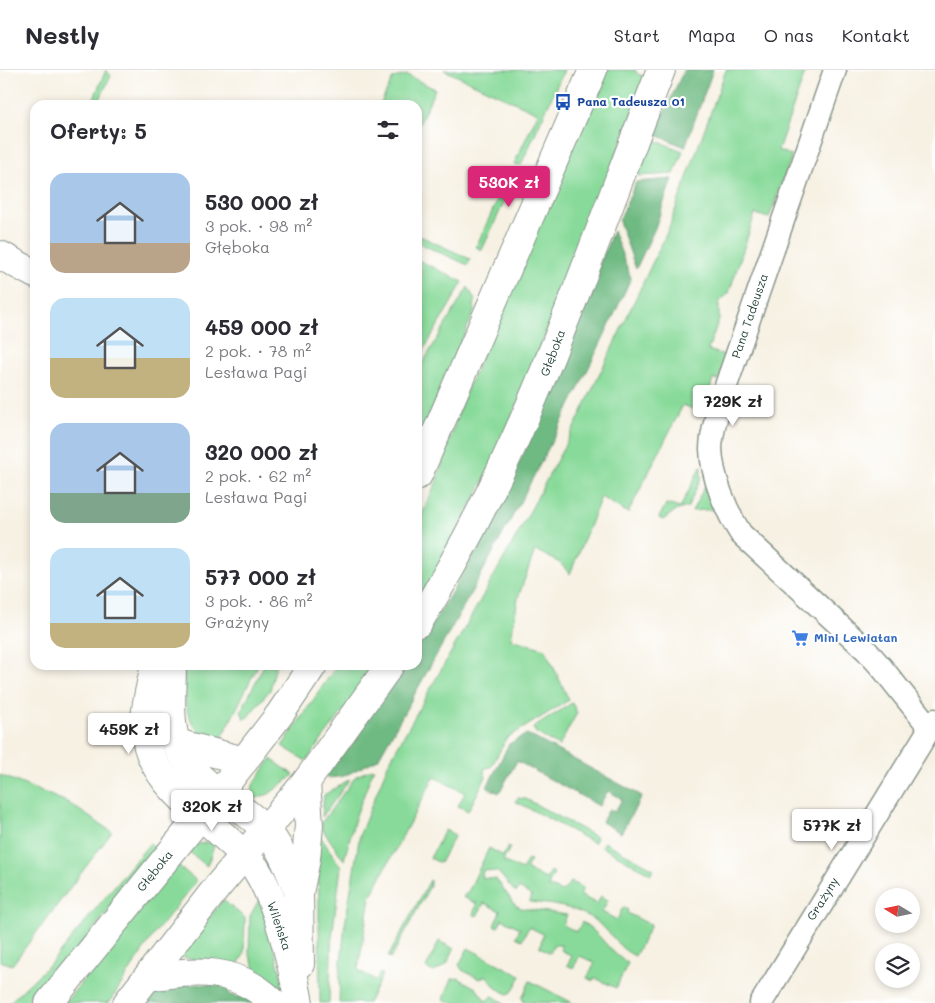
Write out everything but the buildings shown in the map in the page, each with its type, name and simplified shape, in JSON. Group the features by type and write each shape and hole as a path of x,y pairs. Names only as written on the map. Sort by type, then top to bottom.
{"street":[{"path":"422,467 593,70"},
{"name":"Głęboka","path":"422,616 473,530 532,405 661,70"},
{"name":"Pana Tadeusza","path":"835,70 719,406 711,449 713,464 734,523 741,534 866,650 932,724"},
{"path":"0,255 30,271"},
{"path":"154,670 145,729 150,751 168,783 244,855"},
{"path":"172,670 172,712 176,743 188,764 219,793 266,830"},
{"name":"Głęboka","path":"49,1003 244,762 310,670"},
{"path":"127,1003 244,855 306,782 386,670"},
{"name":"Grażyny","path":"761,1003 932,724"},
{"path":"176,743 244,762"},
{"name":"Wileńska","path":"300,1003 299,893 308,841 306,782"},
{"path":"219,793 244,855"},
{"name":"Wileńska","path":"266,830 282,856 299,893"},
{"name":"Wileńska","path":"244,855 262,880 273,907 292,966 300,1003"},
{"path":"149,977 199,971 225,974 251,985 274,1003"}],"green space":[{"path":"106,70 111,76 99,100 93,100"},
{"path":"444,70 564,70 521,165 514,164 538,113"},
{"path":"604,70 636,70 636,73 647,78 496,458 422,597 422,514 436,483 462,402"},
{"path":"684,70 713,70 685,147 654,134"},
{"path":"726,70 806,70 778,150 792,156 769,218 755,214 729,293 719,302 719,319 708,350 727,356 719,380 713,379 702,413 683,405 628,513 601,497 570,574 560,563 535,550 518,598 511,639 545,649 569,700 507,738 491,767 485,768 486,777 468,811 458,806 465,793 434,777 370,897 358,970 376,980 380,973 383,974 368,1003 339,1003 345,925 360,834 389,762 520,530 576,424 668,230"},
{"path":"407,75 435,89 422,118 422,100 382,100 393,78"},
{"path":"652,139 683,151 674,174 638,176"},
{"path":"672,179 655,228 636,269 619,221 636,182"},
{"path":"505,183 511,187 482,250 476,247"},
{"path":"613,231 631,278 572,401 510,522 378,759 344,776 330,778 326,776 402,670 422,670 422,641 468,565 525,451"},
{"path":"422,237 470,259 468,265 422,245"},
{"path":"422,262 463,282 422,353 422,290"},
{"path":"468,287 475,300 474,312 422,433 422,364"},
{"path":"701,466 701,478 688,507 675,511 663,520 659,518 666,504 680,508"},
{"path":"709,478 718,509 692,511"},
{"path":"184,670 256,670 222,738 210,738 196,728 188,712"},
{"path":"262,670 275,670 270,690 246,719 244,719 241,711"},
{"path":"334,670 374,670 306,761 282,746"},
{"path":"572,703 577,713 559,746 536,733 533,728"},
{"path":"527,734 642,796 621,833 602,822 609,809 615,812 622,799 608,791 599,806 517,761 499,793 487,787 509,744"},
{"path":"271,759 294,775 269,794 253,799 251,797 253,785"},
{"path":"374,768 355,818 344,860 322,829 322,822 356,776"},
{"path":"0,775 67,802 112,832 12,965 0,961"},
{"path":"350,779 322,817 324,795"},
{"path":"518,798 526,799 596,837 594,843 515,801"},
{"path":"445,830 455,835 440,863 430,858"},
{"path":"318,833 341,867 332,937 329,1003 320,1003"},
{"path":"211,842 214,846 207,866 188,851 198,844"},
{"path":"604,842 654,869 651,874 602,847"},
{"path":"150,843 158,849 34,1003 9,1003 51,963"},
{"path":"508,847 510,848 503,861 522,870 528,859 531,860 526,869 546,879 551,871 554,873 548,886 562,892 571,882 583,888 580,895 597,904 601,896 608,900 602,912 617,920 623,907 628,910 627,913 651,925 635,956 622,948 599,923 590,917 561,906 529,902 532,896 519,888 516,893 498,872 483,870 482,878 496,879 515,905 521,908 567,915 563,925 577,932 582,922 595,932 615,954 628,963 616,988 595,978 593,981 587,978 595,963 580,956 573,968 567,965 572,956 561,950 561,945 554,945 550,953 540,947 543,934 529,927 522,940 516,937 520,928 502,919 498,927 494,926 500,911 484,903 477,916 473,914 477,904 463,897 469,890 489,848 503,856"},
{"path":"176,864 197,881 154,934 109,1003 65,1003"},
{"path":"430,880 430,886 391,958 388,957"},
{"path":"261,896 284,987 279,991 255,972 249,954 250,916"},
{"path":"223,900 245,918 244,954 237,966 184,958 182,953"},
{"path":"439,941 454,949 447,964 434,972 426,968"},
{"path":"468,948 521,976 512,992 508,994 496,988 486,975 480,979 462,970 459,965"},
{"path":"458,978 476,988 486,1001 493,996 504,1003 451,1003 443,999 452,979"},
{"path":"530,981 573,1003 524,1002 522,998"},
{"path":"179,984 226,985 230,995 240,997 242,991 260,1003 143,1003 157,992"}],"place":[{"name":"Pana Tadeusza 01","path":"563,102"},
{"name":"Mini Lewiatan","path":"800,638"}]}
